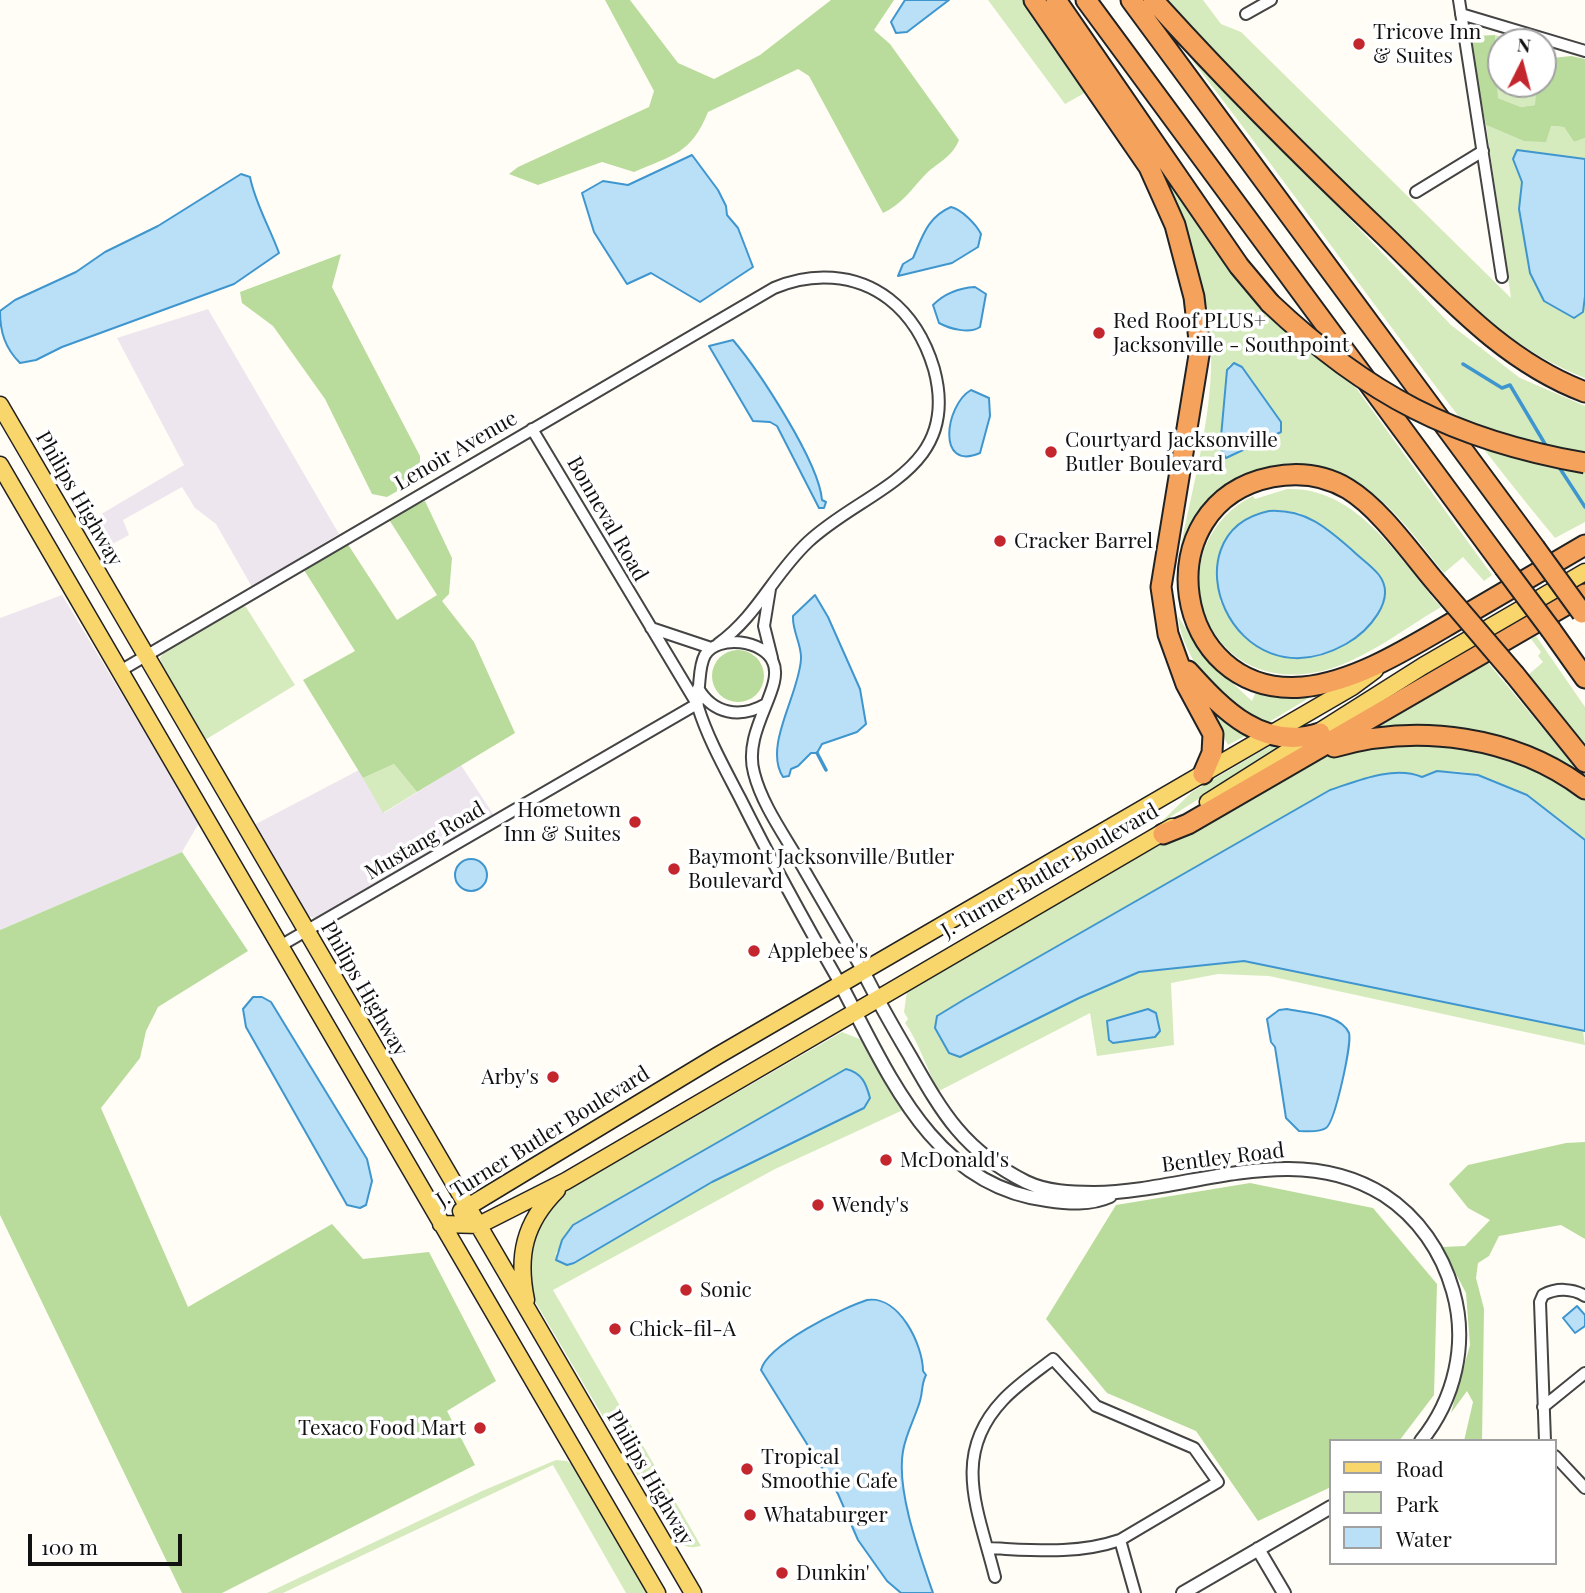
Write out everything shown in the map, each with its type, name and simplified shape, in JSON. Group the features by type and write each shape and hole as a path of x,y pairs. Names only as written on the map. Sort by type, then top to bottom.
{"highway":[{"path":"1034,0 1149,167 1175,225 1194,297 1200,349 1161,587 1168,634 1186,684 1213,734 1212,753 1203,774"},
{"path":"1056,0 1232,256 1270,303 1340,363 1415,411 1494,444 1585,463"},
{"path":"1086,0 1585,677"},
{"path":"1132,0 1535,548 1584,610 1304,758 1188,824 1163,834"},
{"path":"1153,0 1272,128 1485,333 1544,374 1585,392"},
{"path":"1388,660 1324,683 1304,687 1268,685 1230,667 1202,636 1187,595 1190,554 1203,525 1223,500 1262,479 1285,475 1327,479 1349,489 1368,504 1515,675 1585,762"},
{"name":"J. Turner Butler Boulevard","path":"1388,660 1585,545"},
{"path":"1178,660 1216,703 1268,736 1288,739 1320,733"},
{"path":"1304,758 1373,739 1446,737 1501,747 1530,758 1585,789"}],"main road":[{"name":"Philips Highway","path":"0,405 693,1593"},
{"path":"0,465 657,1593"},
{"path":"38,530 63,514"},
{"name":"J. Turner Butler Boulevard","path":"441,1224 479,1225 566,1181 855,1010 1163,834 1184,817 1423,666 1585,572"},
{"name":"J. Turner Butler Boulevard","path":"441,1224 467,1206 841,985 1352,687 1388,660"},
{"path":"528,1314 521,1278 525,1237 544,1203 566,1181"},
{"path":"568,1442 597,1428"}],"street":[{"path":"1246,15 1271,0"},
{"path":"1459,0 1502,277"},
{"path":"1461,14 1585,51"},
{"path":"1416,191 1483,152"},
{"name":"Lenoir Avenue","path":"120,671 774,288 816,276 859,283 882,294 903,312 925,343 938,389 937,409 928,445 910,470 883,492 827,525 790,560 770,589"},
{"name":"Bonneval Road","path":"532,429 697,704 714,746 772,861 855,1010"},
{"path":"715,646 740,628 770,589"},
{"path":"770,589 764,626 776,668 774,688 752,743 754,772 771,814 876,998"},
{"path":"651,628 715,646 742,642 760,649 772,658"},
{"name":"Bonneval Road","path":"697,704 701,665 715,646"},
{"path":"698,688 708,702 722,710 744,713 766,704"},
{"name":"Mustang Road","path":"279,946 697,704"},
{"name":"Bentley Road","path":"876,998 943,1114 976,1150 1028,1183 1057,1191 1117,1192 1265,1169 1301,1168 1356,1181 1406,1211 1437,1249 1453,1291 1461,1334 1446,1400 1426,1439"},
{"name":"Bentley Road","path":"855,1010 925,1131 962,1169 1037,1199 1090,1202 1117,1192"},
{"path":"1545,1439 1540,1313 1543,1295 1552,1291 1576,1290 1585,1296"},
{"path":"988,1548 1084,1550 1120,1540 1218,1482 1194,1448 1096,1406 1053,1359 1005,1398 984,1425 976,1441 971,1477 988,1548 995,1577"},
{"path":"1543,1407 1585,1373"},
{"path":"1557,1458 1585,1488"},
{"path":"1183,1593 1330,1508"},
{"path":"1120,1540 1135,1593"},
{"path":"1258,1549 1284,1593"}],"shaded area":[{"path":"208,309 339,534 252,587 216,524 195,508 182,487 123,520 129,535 107,547 106,559 81,526 184,465 117,338"},
{"path":"62,595 199,823 182,852 0,930 0,618"},
{"path":"461,765 495,817 316,919 304,914 254,825 359,770 384,813"}],"green space":[{"path":"605,0 630,0 678,63 714,79 760,55 831,0 894,0 874,30 890,44 959,140 948,156 929,171 901,201 883,213 809,76 798,69 708,112 695,137 687,145 670,157 634,172 602,162 538,185 509,174 518,167 649,107 654,91"},
{"path":"988,0 1025,0 1088,91 1065,104"},
{"path":"1168,0 1203,0 1221,24 1241,32 1511,298 1486,125 1525,141 1550,126 1564,127 1574,142 1585,138 1585,159 1518,150 1514,159 1522,182 1519,209 1530,273 1583,312 1585,296 1585,378 1553,364 1523,346 1495,326 1443,281 1266,106"},
{"path":"1487,35 1487,98 1498,98 1521,107 1535,105 1535,98 1557,98 1557,58 1571,56 1585,59 1585,138 1574,142 1564,127 1551,126 1546,142 1524,141 1486,125 1470,48 1476,36"},
{"path":"1196,58 1451,325 1520,378 1585,406 1585,522 1555,538 1417,361 1192,60"},
{"path":"1498,98 1535,98 1535,105 1521,107"},
{"path":"1172,187 1251,297 1289,335 1356,388 1492,575 1484,581 1463,557 1444,573 1403,522 1367,489 1328,468 1301,463 1275,465 1251,473 1228,486 1208,504 1192,526 1180,551 1204,434 1211,372 1211,343 1203,301 1167,189","holes":["1239,364 1281,422 1282,428 1220,448 1229,365"]},
{"path":"341,254 332,287 420,456 420,478 387,497 372,494 325,399 273,326 242,303 240,292"},
{"path":"1287,489 1312,491 1335,500 1375,529 1441,607 1376,648 1322,671 1304,674 1267,671 1238,658 1216,635 1203,607 1199,576 1206,546 1224,518 1253,496 1255,499","holes":["1280,510 1300,513 1359,635 1319,655 1299,658 1280,656 1262,649 1246,637 1220,601 1249,517"]},
{"path":"425,501 452,558 449,594 442,601 474,642 515,733 417,792 394,764 363,778 303,680 355,651 304,570 347,543 397,620 437,595 388,518"},
{"path":"241,606 246,607 295,685 205,740 160,658 167,648"},
{"path":"1178,616 1202,655 1252,701 1256,691 1309,698 1264,725 1249,716 1221,694 1197,666 1181,633"},
{"path":"1536,636 1585,707 1585,747 1527,676 1543,662 1538,656 1541,652 1531,639"},
{"path":"738,650 757,657 764,676 757,695 738,702 719,695 712,676 719,657"},
{"path":"1484,658 1585,779 1508,746 1336,743"},
{"path":"1204,701 1247,735 1228,745"},
{"path":"1432,741 1514,758 1585,797 1585,840 1530,799 1486,778 1464,772 1442,772 1422,777 1388,773 1364,779 1330,790 937,1016 1079,998 1139,972 1244,961 1583,1031 1585,1045 1269,976 1218,974 1171,983 1174,1045 1097,1056 1090,1013 939,1091 905,1023 908,1019 904,1012 907,991 1286,772 1335,752"},
{"path":"1270,746 1279,748 1159,824 1192,792"},
{"path":"394,764 417,792 383,813 363,778"},
{"path":"182,852 248,951 158,1007 146,1031 140,1058 101,1108 188,1307 332,1224 363,1259 429,1252 496,1381 447,1411 475,1465 222,1593 182,1593 0,1215 0,930"},
{"path":"842,1032 862,1040 903,1110 775,1169 553,1290 701,1546 686,1546 674,1537 527,1284 527,1242 558,1196","holes":["864,1108 555,1255 573,1225"]},
{"path":"1585,1142 1585,1239 1561,1225 1499,1236 1489,1256 1478,1263 1476,1278 1484,1309 1482,1439 1464,1439 1473,1402 1467,1391 1451,1413 1470,1345 1466,1293 1442,1247 1465,1246 1490,1220 1468,1208 1449,1184 1468,1165 1566,1143"},
{"path":"1250,1183 1373,1208 1437,1284 1434,1395 1401,1439 1330,1439 1330,1487 1258,1521 1196,1431 1107,1393 1046,1319 1116,1205"},
{"path":"556,1460 567,1461 574,1466 647,1593 626,1593 553,1465 283,1593 267,1593 482,1491"}],"water":[{"path":"905,0 949,0 907,32 896,33 891,22"},
{"path":"1517,150 1585,159 1585,296 1583,312 1574,318 1544,301 1530,273 1519,209 1522,182 1513,159"},
{"path":"692,155 718,190 726,206 727,215 738,228 753,267 700,302 651,273 627,284 594,232 582,193 603,181 628,185"},
{"path":"241,174 250,177 279,253 234,284 62,347 36,360 20,363 11,352 4,339 0,311 15,300 76,272 105,252 158,226"},
{"path":"951,207 964,214 979,230 981,234 978,247 952,263 898,276 903,264 913,258 931,222"},
{"path":"975,287 986,294 980,327 960,330 939,323 933,305 952,292"},
{"path":"733,340 772,394 799,441 818,483 822,500 826,502 824,508 819,508 777,426 770,422 753,421 709,346"},
{"path":"1234,363 1242,367 1281,422 1281,432 1226,458 1220,448 1227,370"},
{"path":"971,390 989,398 990,416 980,453 966,456 956,453 949,434 955,409"},
{"path":"1269,511 1294,513 1314,521 1379,575 1385,595 1378,614 1363,632 1346,644 1306,658 1271,653 1244,636 1225,610 1217,580 1221,550 1237,526"},
{"path":"815,595 828,617 860,689 866,724 857,732 822,744 817,753 811,753 791,769 789,776 783,777 778,765 779,736 801,659 793,616"},
{"path":"1437,771 1478,775 1527,795 1585,840 1585,1031 1244,961 1139,972 1079,998 960,1057 949,1053 935,1028 937,1016 965,999 1330,790 1388,773 1422,777"},
{"path":"471,859 482,864 487,875 482,886 471,891 460,886 455,875 460,864"},
{"path":"253,997 262,997 271,1002 367,1159 372,1181 366,1205 360,1208 347,1205 246,1027 243,1009"},
{"path":"1148,1009 1156,1013 1160,1031 1155,1037 1113,1043 1109,1040 1107,1021"},
{"path":"1287,1009 1331,1018 1349,1033 1348,1052 1338,1098 1330,1123 1320,1131 1299,1131 1286,1118 1275,1047 1271,1042 1267,1019 1279,1010"},
{"path":"846,1069 856,1073 865,1083 870,1098 864,1108 712,1182 574,1263 567,1265 556,1260 562,1240 573,1225"},
{"path":"867,1300 889,1305 899,1313 914,1336 926,1375 920,1401 904,1444 902,1467 910,1523 933,1593 901,1593 887,1581 858,1540 838,1494 761,1370 766,1360 791,1339 824,1319"},
{"path":"1577,1306 1585,1315 1585,1326 1575,1333 1563,1318"}],"waterway":[{"path":"1463,364 1502,388 1510,385 1548,449"},
{"path":"1557,464 1585,507"},
{"path":"817,753 826,770"}],"place":[{"name":"Tricove Inn & Suites","path":"1359,44"},
{"name":"Red Roof PLUS+ Jacksonville - Southpoint","path":"1099,333"},
{"name":"Courtyard Jacksonville Butler Boulevard","path":"1051,452"},
{"name":"Cracker Barrel","path":"1000,541"},
{"name":"Hometown Inn & Suites","path":"635,822"},
{"name":"Baymont Jacksonville/Butler Boulevard","path":"674,869"},
{"name":"Applebee's","path":"754,951"},
{"name":"Arby's","path":"553,1077"},
{"name":"McDonald's","path":"886,1160"},
{"name":"Wendy's","path":"818,1205"},
{"name":"Sonic","path":"686,1290"},
{"name":"Chick-fil-A","path":"615,1329"},
{"name":"Texaco Food Mart","path":"480,1428"},
{"name":"Tropical Smoothie Cafe","path":"747,1469"},
{"name":"Whataburger","path":"750,1515"},
{"name":"Dunkin'","path":"782,1573"}]}
